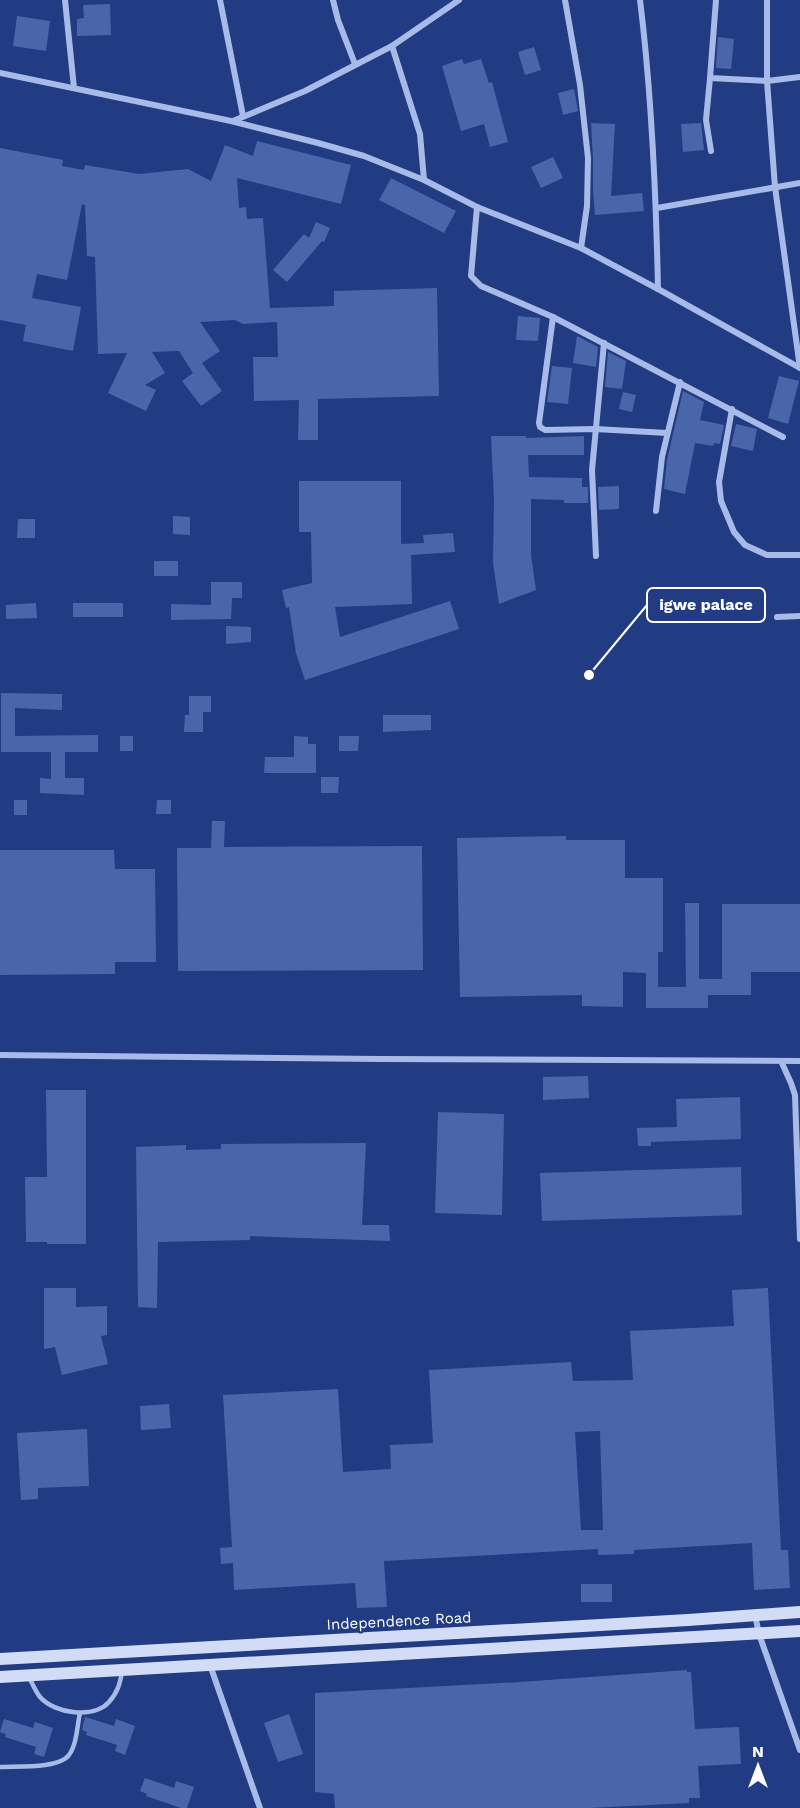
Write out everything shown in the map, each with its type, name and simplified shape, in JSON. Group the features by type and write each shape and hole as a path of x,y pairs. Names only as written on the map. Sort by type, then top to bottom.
{"main road":[{"name":"Independence Road","path":"0,1659 800,1612"},
{"path":"0,1677 800,1631"}],"street":[{"path":"65,0 74,88"},
{"path":"220,0 243,116"},
{"path":"333,0 355,64"},
{"path":"231,121 305,91 392,46 459,0"},
{"path":"566,0 580,84 588,158 588,206 581,248"},
{"path":"640,0 646,49 657,208 658,288"},
{"path":"711,151 706,120 717,0"},
{"path":"0,73 231,121 355,154 424,180 477,207 581,248 658,288 800,368 775,187 767,81 767,0"},
{"path":"392,46 420,134 424,180"},
{"path":"710,78 767,81 800,77"},
{"path":"657,208 800,183"},
{"path":"477,207 471,276 481,286 553,317 783,437"},
{"path":"792,310 800,308"},
{"path":"553,317 540,427 545,430 594,429 667,433"},
{"path":"596,556 592,470 594,429 604,343"},
{"path":"656,511 662,457 680,382"},
{"path":"732,410 719,482 722,501 734,532 745,545 767,555 800,555"},
{"path":"777,617 800,616"},
{"path":"0,1054 800,1061"},
{"path":"781,1061 795,1095 800,1239"},
{"path":"755,1615 759,1634 800,1750"},
{"path":"210,1664 260,1808"}],"lane":[{"path":"28,1675 41,1698 54,1707 80,1713 108,1704 119,1688 122,1669"},
{"path":"0,1767 49,1765 64,1760 70,1754 74,1743 80,1713"}],"building":[{"path":"110,4 111,35 77,36 77,19 84,18 83,5"},
{"path":"17,16 50,21 46,51 13,46"},
{"path":"718,37 734,39 731,69 716,68"},
{"path":"534,47 541,70 525,75 518,52"},
{"path":"462,59 464,64 481,59 489,83 492,82 508,142 490,147 484,124 461,131 442,66"},
{"path":"574,89 578,111 563,115 558,93"},
{"path":"591,123 615,124 611,196 642,193 644,211 595,215"},
{"path":"701,123 704,150 683,152 681,124"},
{"path":"257,141 351,165 341,204 237,178 239,208 246,207 247,219 263,218 270,308 334,306 334,291 437,288 439,396 318,399 318,440 298,440 299,400 254,401 253,357 278,357 277,322 243,324 235,320 200,322 220,351 202,363 222,391 201,406 182,381 193,373 179,351 152,352 165,373 145,385 156,390 146,411 108,393 127,353 98,354 95,257 87,256 85,205 82,204 67,280 37,274 32,298 81,307 73,351 23,341 26,325 0,320 0,148 63,160 62,166 84,170 85,165 139,174 188,169 211,181 225,145 253,156"},
{"path":"553,157 563,178 541,188 531,167"},
{"path":"391,178 456,211 444,233 379,200"},
{"path":"316,222 330,228 324,242 322,241 287,282 273,270 304,234 309,238"},
{"path":"518,316 540,318 538,341 516,340"},
{"path":"577,336 598,347 596,367 573,363"},
{"path":"608,352 626,361 622,389 605,387"},
{"path":"552,366 572,368 568,404 547,402"},
{"path":"779,376 799,381 788,424 768,418"},
{"path":"683,391 704,402 700,420 724,425 720,444 714,443 713,446 695,443 685,494 664,489 667,460"},
{"path":"623,392 636,395 632,412 619,409"},
{"path":"736,424 757,429 753,451 731,446"},
{"path":"491,436 526,436 526,438 584,436 584,455 528,455 529,477 582,478 582,487 588,487 588,503 531,499 531,555 536,590 499,604 493,563 494,500"},
{"path":"299,481 401,481 401,544 424,543 423,535 453,533 455,552 411,555 412,604 335,607 340,637 450,601 459,629 305,680 296,653 289,607 286,608 282,590 312,583 311,532 299,532"},
{"path":"619,486 619,509 599,510 598,487"},
{"path":"173,516 190,517 190,535 173,534"},
{"path":"18,519 35,519 35,538 17,538"},
{"path":"154,561 178,561 178,576 154,576"},
{"path":"211,582 242,582 242,598 232,598 231,619 171,620 171,604 211,605"},
{"path":"36,603 37,618 6,619 6,605"},
{"path":"73,603 123,603 123,617 73,617"},
{"path":"226,626 251,627 251,642 226,644"},
{"path":"1,693 62,694 62,710 15,708 15,736 98,735 98,752 65,752 65,778 84,778 84,795 40,793 40,778 51,779 51,752 1,752"},
{"path":"189,696 211,696 211,712 203,712 203,732 184,732 185,715 189,715"},
{"path":"383,715 431,715 431,730 383,732"},
{"path":"120,736 133,736 133,751 120,751"},
{"path":"294,736 308,737 308,744 316,744 316,773 264,773 265,757 294,757"},
{"path":"339,736 359,736 358,751 339,751"},
{"path":"321,777 339,777 338,793 321,793"},
{"path":"14,800 27,800 27,815 14,815"},
{"path":"157,800 171,800 171,814 156,814"},
{"path":"212,821 225,821 224,847 422,846 423,970 178,971 177,848 211,848"},
{"path":"566,836 566,840 625,840 625,878 663,878 663,952 658,952 658,987 686,987 685,903 699,903 699,979 722,979 722,904 800,904 800,972 751,972 751,995 708,995 708,1008 646,1008 646,973 623,972 623,1007 582,1006 582,995 460,997 457,838"},
{"path":"0,850 114,850 115,869 155,869 156,962 115,962 115,974 0,975"},
{"path":"588,1076 589,1098 543,1100 543,1077"},
{"path":"46,1090 86,1090 86,1244 26,1242 25,1177 47,1177"},
{"path":"740,1097 741,1139 651,1142 651,1146 638,1146 637,1128 677,1127 676,1099"},
{"path":"438,1112 504,1114 502,1215 435,1213"},
{"path":"366,1143 362,1225 389,1225 390,1241 250,1236 250,1240 158,1242 157,1308 138,1307 136,1147 186,1145 186,1150 221,1149 221,1144"},
{"path":"741,1167 742,1215 542,1221 540,1173"},
{"path":"44,1288 76,1288 76,1307 107,1306 107,1335 101,1336 108,1364 62,1375 55,1347 44,1349"},
{"path":"768,1288 781,1550 788,1550 790,1588 754,1590 752,1543 634,1550 634,1554 598,1555 598,1549 384,1561 387,1607 357,1608 355,1583 234,1590 233,1563 221,1564 220,1548 232,1547 223,1395 338,1389 343,1472 391,1469 390,1445 433,1443 429,1370 571,1362 573,1381 633,1380 630,1331 734,1326 732,1290","holes":["600,1431 603,1530 581,1530 575,1432"]},
{"path":"169,1404 171,1428 141,1430 140,1406"},
{"path":"87,1429 89,1486 38,1488 38,1499 21,1500 17,1433"},
{"path":"581,1584 612,1584 612,1602 581,1602"},
{"path":"687,1670 691,1672 695,1729 739,1727 741,1764 698,1766 700,1798 689,1798 689,1803 590,1808 335,1808 334,1794 315,1792 315,1693"},
{"path":"289,1714 303,1754 278,1762 264,1723"},
{"path":"85,1717 114,1726 116,1719 135,1726 125,1755 115,1751 117,1745 86,1735 87,1732 82,1730"},
{"path":"4,1719 33,1728 35,1722 53,1728 44,1757 34,1754 36,1747 5,1737 6,1734 0,1732"},
{"path":"145,1778 174,1788 176,1781 194,1787 187,1808 146,1796 147,1794 140,1791"}],"place":[{"name":"igwe palace","path":"589,675"}]}
